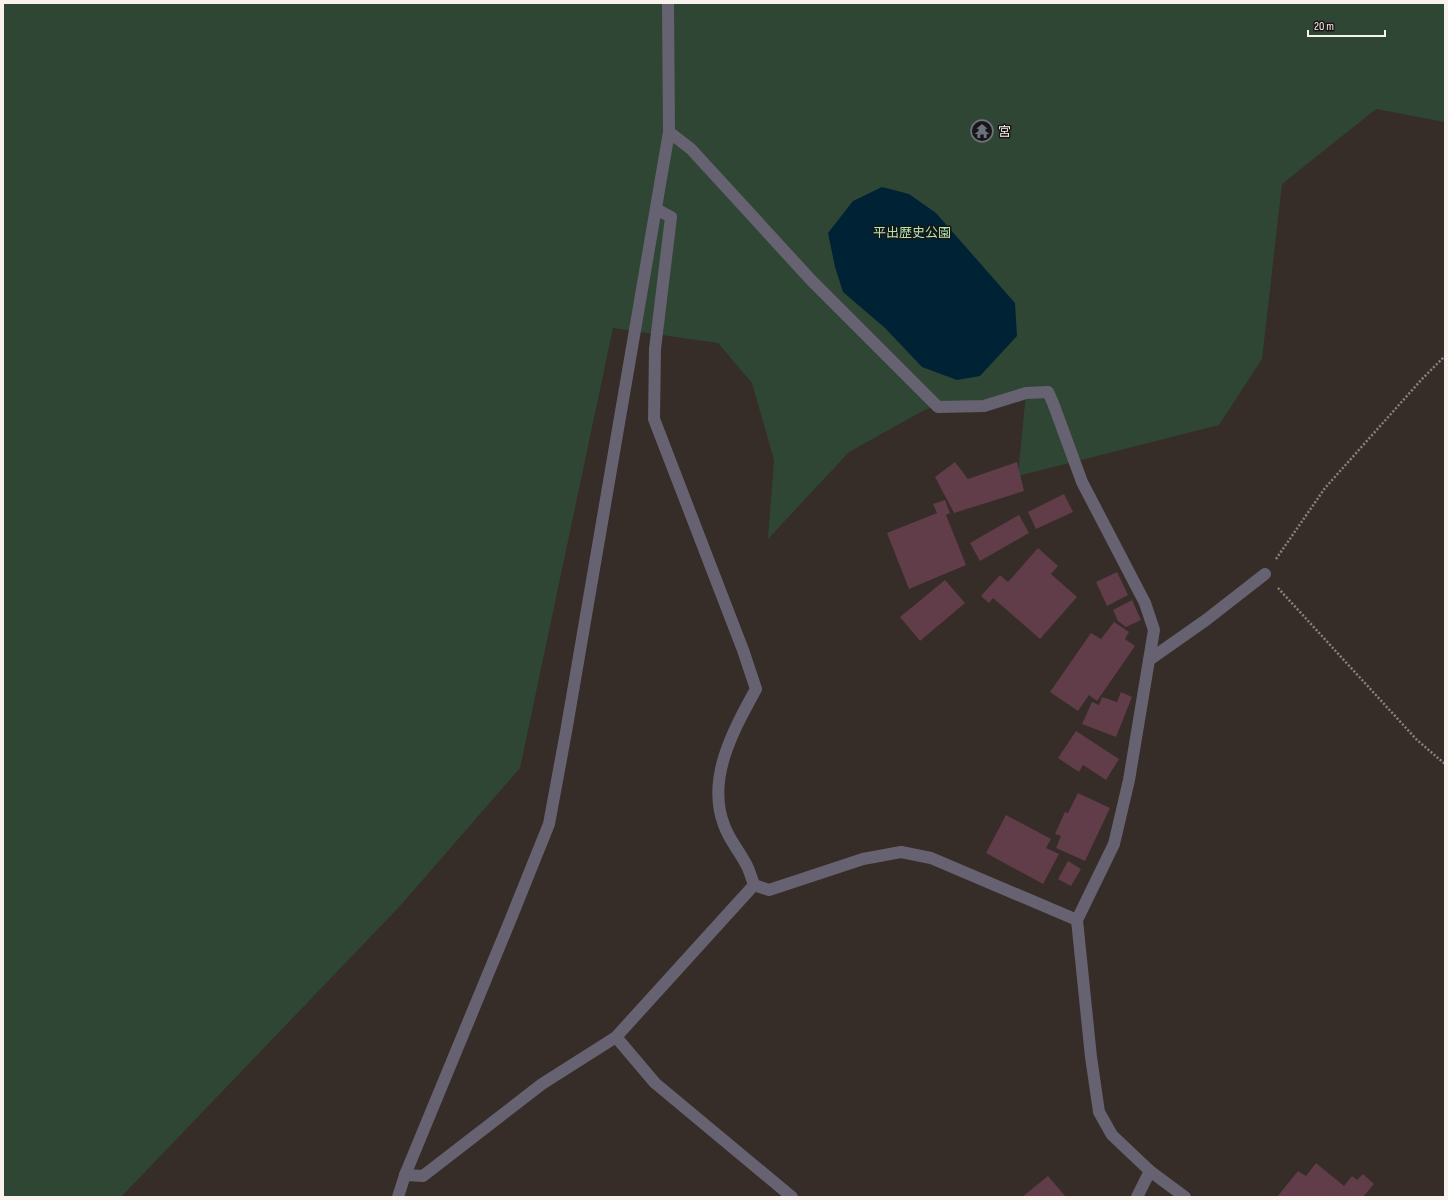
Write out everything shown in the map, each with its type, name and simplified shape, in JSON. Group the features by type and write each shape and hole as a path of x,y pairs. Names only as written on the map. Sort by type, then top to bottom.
{"street":[{"path":"398,1197 405,1175 549,824 669,132 668,3"},
{"path":"669,132 691,149 811,280 938,407 984,406 1026,393 1048,392 1082,482 1145,603 1154,630 1129,780 1114,844 1077,920 1091,1057 1099,1112 1112,1135 1150,1171 1185,1197"},
{"path":"656,209 671,217 655,348 654,419 743,650 756,689 726,750 717,784 719,810 724,826 748,868 754,885"},
{"path":"1149,660 1206,620 1265,574"},
{"path":"754,885 769,890 863,859 901,852 931,858 1077,920"},
{"path":"405,1175 423,1176 542,1084 616,1037 754,885"},
{"path":"616,1037 655,1083 792,1197"},
{"path":"1137,1197 1150,1171"}],"path":[{"path":"1445,356 1422,379 1324,488 1265,574 1417,740 1445,764"}],"green space":[{"name":"平出歴史公園","path":"3,3 1445,3 1445,122 1376,109 1282,184 1262,359 1219,425 1018,476 1026,393 983,406 936,405 849,452 768,539 774,460 752,383 718,343 613,328 520,768 400,906 121,1197 3,1197"}],"water":[{"path":"882,187 909,194 936,213 1015,303 1017,336 980,376 957,380 922,367 885,328 843,292 835,267 828,233 853,201"}],"building":[{"path":"955,462 968,479 1017,462 1024,491 954,513 935,477"},
{"path":"1064,494 1073,512 1036,529 1028,512"},
{"path":"945,500 950,513 946,515 966,565 909,589 887,533 937,513 933,504"},
{"path":"1019,515 1029,533 980,561 970,543"},
{"path":"1038,548 1058,566 1051,574 1077,597 1040,639 993,598 989,603 981,596 1000,575 1008,582"},
{"path":"1117,572 1128,595 1107,606 1096,582"},
{"path":"945,580 965,603 920,641 900,617"},
{"path":"1132,600 1141,620 1126,627 1118,621 1113,610"},
{"path":"1114,622 1129,632 1125,639 1135,646 1097,701 1089,695 1078,711 1050,692 1091,633 1101,639"},
{"path":"1121,692 1132,697 1116,737 1082,724 1092,702 1099,705 1102,697 1117,702"},
{"path":"1076,731 1119,759 1106,780 1083,765 1079,772 1058,758"},
{"path":"1078,793 1110,808 1085,861 1056,848 1061,836 1055,834 1065,812 1068,813"},
{"path":"1006,815 1051,839 1046,848 1059,854 1043,884 986,853"},
{"path":"1068,861 1081,869 1071,886 1058,879"},
{"path":"1316,1163 1344,1186 1352,1176 1357,1180 1363,1174 1374,1184 1363,1197 1277,1197 1298,1171 1306,1176"},
{"path":"1048,1176 1066,1197 1022,1197"}],"place":[{"name":"宮","path":"982,131"}]}
